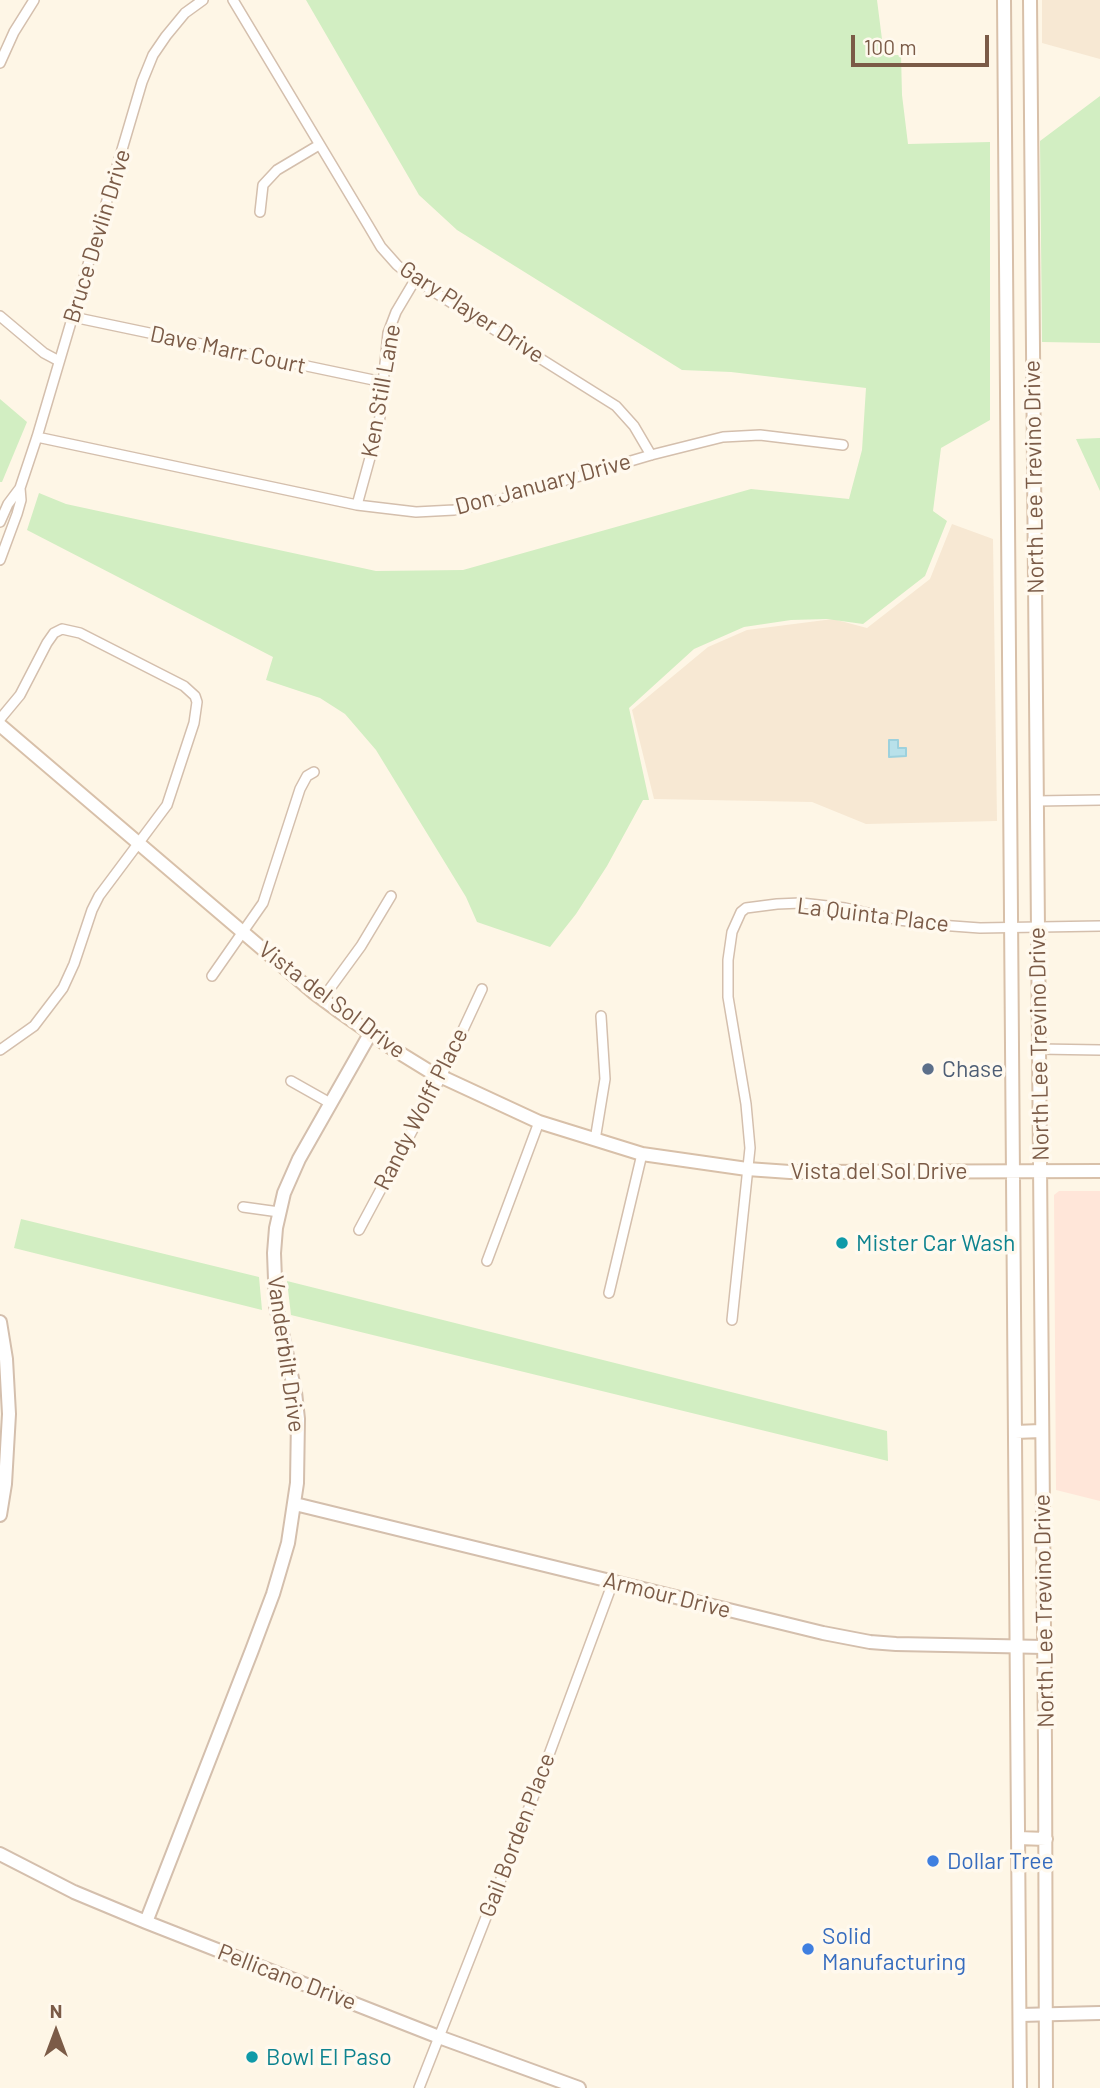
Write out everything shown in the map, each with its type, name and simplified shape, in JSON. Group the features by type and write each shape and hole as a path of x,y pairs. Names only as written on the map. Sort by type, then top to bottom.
{"main road":[{"name":"North Lee Trevino Drive","path":"1004,0 1020,2088"},
{"name":"North Lee Trevino Drive","path":"1030,0 1046,2088"},
{"name":"Vista del Sol Drive","path":"0,725 242,931 370,1034 441,1077 539,1122 642,1154 747,1169 790,1172 1100,1171"},
{"name":"Vanderbilt Drive","path":"146,1922 273,1594 288,1543 295,1504 298,1419 295,1392 276,1306 274,1253 279,1212 295,1167 370,1034"},
{"path":"0,1322 9,1414 0,1515"},
{"path":"1015,1432 1041,1432"},
{"name":"Armour Drive","path":"295,1504 816,1632 870,1642 1044,1647"},
{"path":"1018,1838 1046,1839"},
{"name":"Pellicano Drive","path":"0,1854 74,1892 146,1922 579,2088"},
{"path":"1020,2015 1100,2013"}],"street":[{"path":"0,63 14,32 34,0"},
{"name":"Bruce Devlin Drive","path":"0,522 8,504 20,488 37,437 142,82 153,55 166,36 185,13 203,0"},
{"name":"Gary Player Drive","path":"233,0 382,247 415,280 616,406 634,426 651,455"},
{"path":"260,212 263,185 277,170 319,145"},
{"name":"Ken Still Lane","path":"357,505 379,425 388,333 396,312 415,280"},
{"path":"0,316 44,353 59,361"},
{"name":"Dave Marr Court","path":"73,317 383,382"},
{"name":"Don January Drive","path":"37,437 357,505 416,512 454,510 492,502 651,455 723,437 745,435 843,445"},
{"name":"Bruce Devlin Drive","path":"0,560 18,514 20,488"},
{"path":"0,719 24,688 47,643 54,633 62,629 80,633 190,691 195,696 197,710 167,805 99,896 87,923 75,964 58,997 34,1026 0,1050"},
{"path":"212,976 263,903 300,789 307,776 314,772"},
{"path":"1036,801 1100,800"},
{"path":"323,998 361,946 391,896"},
{"name":"La Quinta Place","path":"747,1169 749,1126 729,1012 727,972 734,923 746,908 802,903 939,925 1011,928 1100,926"},
{"name":"Randy Wolff Place","path":"359,1230 441,1077 482,989"},
{"path":"595,1140 605,1079 601,1016"},
{"path":"1039,1049 1100,1050"},
{"path":"291,1082 330,1103"},
{"path":"487,1261 539,1122"},
{"path":"609,1293 642,1154"},
{"path":"732,1320 747,1169"},
{"path":"243,1207 279,1212"},
{"name":"Gail Borden Place","path":"419,2088 614,1582"}],"shaded area":[{"path":"1042,0 1100,0 1100,59 1042,43"},
{"path":"952,524 993,539 997,821 866,824 812,802 654,799 632,710 708,647 747,630 833,619 867,628 930,579"},
{"path":"1059,1191 1100,1191 1100,1501 1056,1490 1054,1195"}],"green space":[{"path":"306,0 877,0 884,55 901,55 902,95 908,144 990,142 990,420 941,448 933,511 947,521 925,576 863,624 827,619 791,620 744,627 694,649 629,708 649,800 643,800 607,866 576,914 550,947 477,922 466,897 376,750 345,714 320,698 266,680 273,657 27,530 39,493 66,504 376,571 463,570 751,489 849,499 862,450 866,388 731,372 682,370 457,230 419,195"},
{"path":"1100,96 1100,343 1042,342 1040,141"},
{"path":"0,399 27,422 2,482 0,482"},
{"path":"1100,438 1100,491 1076,439"},
{"path":"21,1219 259,1277 262,1310 14,1248"},
{"path":"287,1281 887,1431 888,1461 291,1315"}],"water":[{"path":"889,740 898,740 898,748 906,748 906,756 889,757"}],"place":[{"name":"Chase","path":"928,1069"},
{"name":"Mister Car Wash","path":"842,1243"},
{"name":"Dollar Tree","path":"933,1861"},
{"name":"Solid Manufacturing","path":"808,1949"},
{"name":"Bowl El Paso","path":"252,2057"}]}
